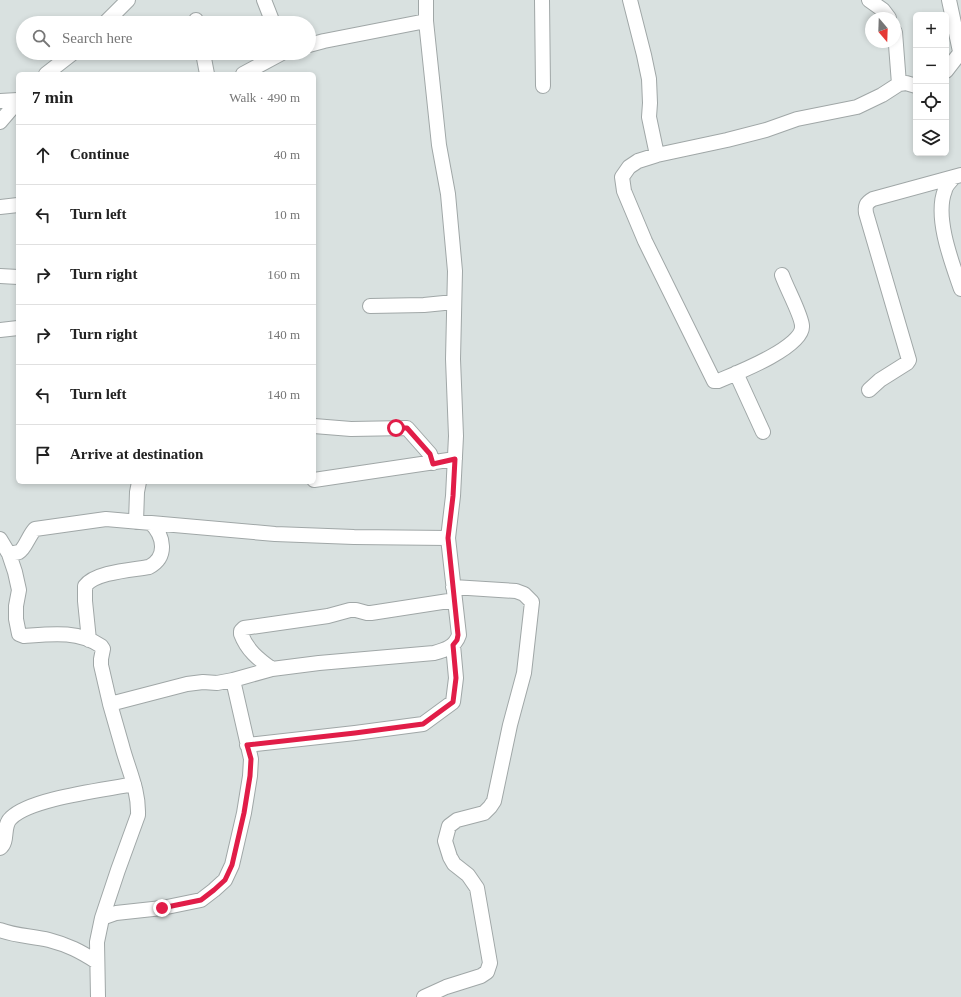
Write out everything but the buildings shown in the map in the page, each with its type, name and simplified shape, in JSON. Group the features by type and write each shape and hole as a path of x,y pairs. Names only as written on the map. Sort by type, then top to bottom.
{"street":[{"path":"112,16 128,0"},
{"path":"264,0 270,16"},
{"path":"110,704 187,684 202,682 217,683 233,680 272,668 434,653 448,648 457,640 458,635 448,538 453,496 456,436 453,359 455,271 448,194 438,145 426,21 426,0"},
{"path":"542,0 543,86"},
{"path":"630,0 649,79 649,117 657,155"},
{"path":"869,0 884,12"},
{"path":"949,0 957,20 961,55 949,68"},
{"path":"316,43 426,21"},
{"path":"897,48 900,84"},
{"path":"49,72 64,60"},
{"path":"204,60 207,72"},
{"path":"247,72 269,60"},
{"path":"782,275 802,322 802,332 800,336 787,347 736,373 718,381 712,380 645,240 624,191 622,177 629,167 638,161 657,155 766,130 797,119 857,107 882,95 900,84 906,83 913,85"},
{"path":"0,101 16,101"},
{"path":"0,122 16,103"},
{"path":"957,176 945,188 942,199 942,214 944,236 961,289"},
{"path":"869,390 880,380 907,363 909,360 866,214 866,206 868,202 873,200 957,176"},
{"path":"0,207 16,205"},
{"path":"0,276 16,277"},
{"path":"370,306 424,305 454,302"},
{"path":"0,330 16,328"},
{"path":"736,373 763,432"},
{"path":"316,426 351,429 407,428 430,454 433,464"},
{"path":"316,480 433,464 455,459"},
{"path":"136,522 139,484"},
{"path":"4,548 19,552 35,529 106,519 275,534 448,538"},
{"path":"89,640 85,586 101,575 149,567 154,564 161,555 162,543 156,528 151,523"},
{"path":"4,548 16,572 19,590 16,606 16,619 19,634 24,636 55,633 74,635 99,644 103,649 101,659 110,704 134,784 138,815 125,846 102,918 97,942 96,962 98,997"},
{"path":"272,668 251,652 241,634 241,631 244,628 328,616 350,610 371,613 454,594 516,591 524,594 532,602 524,673 510,725 494,801 484,813 457,820 449,826 445,841 454,864 468,875 477,888 490,963 489,969 481,976 446,987 424,997"},
{"path":"247,745 423,724 453,702 456,678 453,645"},
{"path":"102,918 116,914 162,908 201,900 225,880 232,865 244,813 251,765 251,759 233,680"},
{"path":"0,848 3,846 7,823 15,814 22,810 38,803 134,784"},
{"path":"0,930 8,933 49,940 77,949 96,962"}],"route":[{"path":"162,908 201,900 225,880 232,865 244,813 251,759 247,745 423,724 453,702 456,678 453,645 457,640 458,635 448,538 453,496 455,459 433,464 430,454 407,428 396,428"}]}
